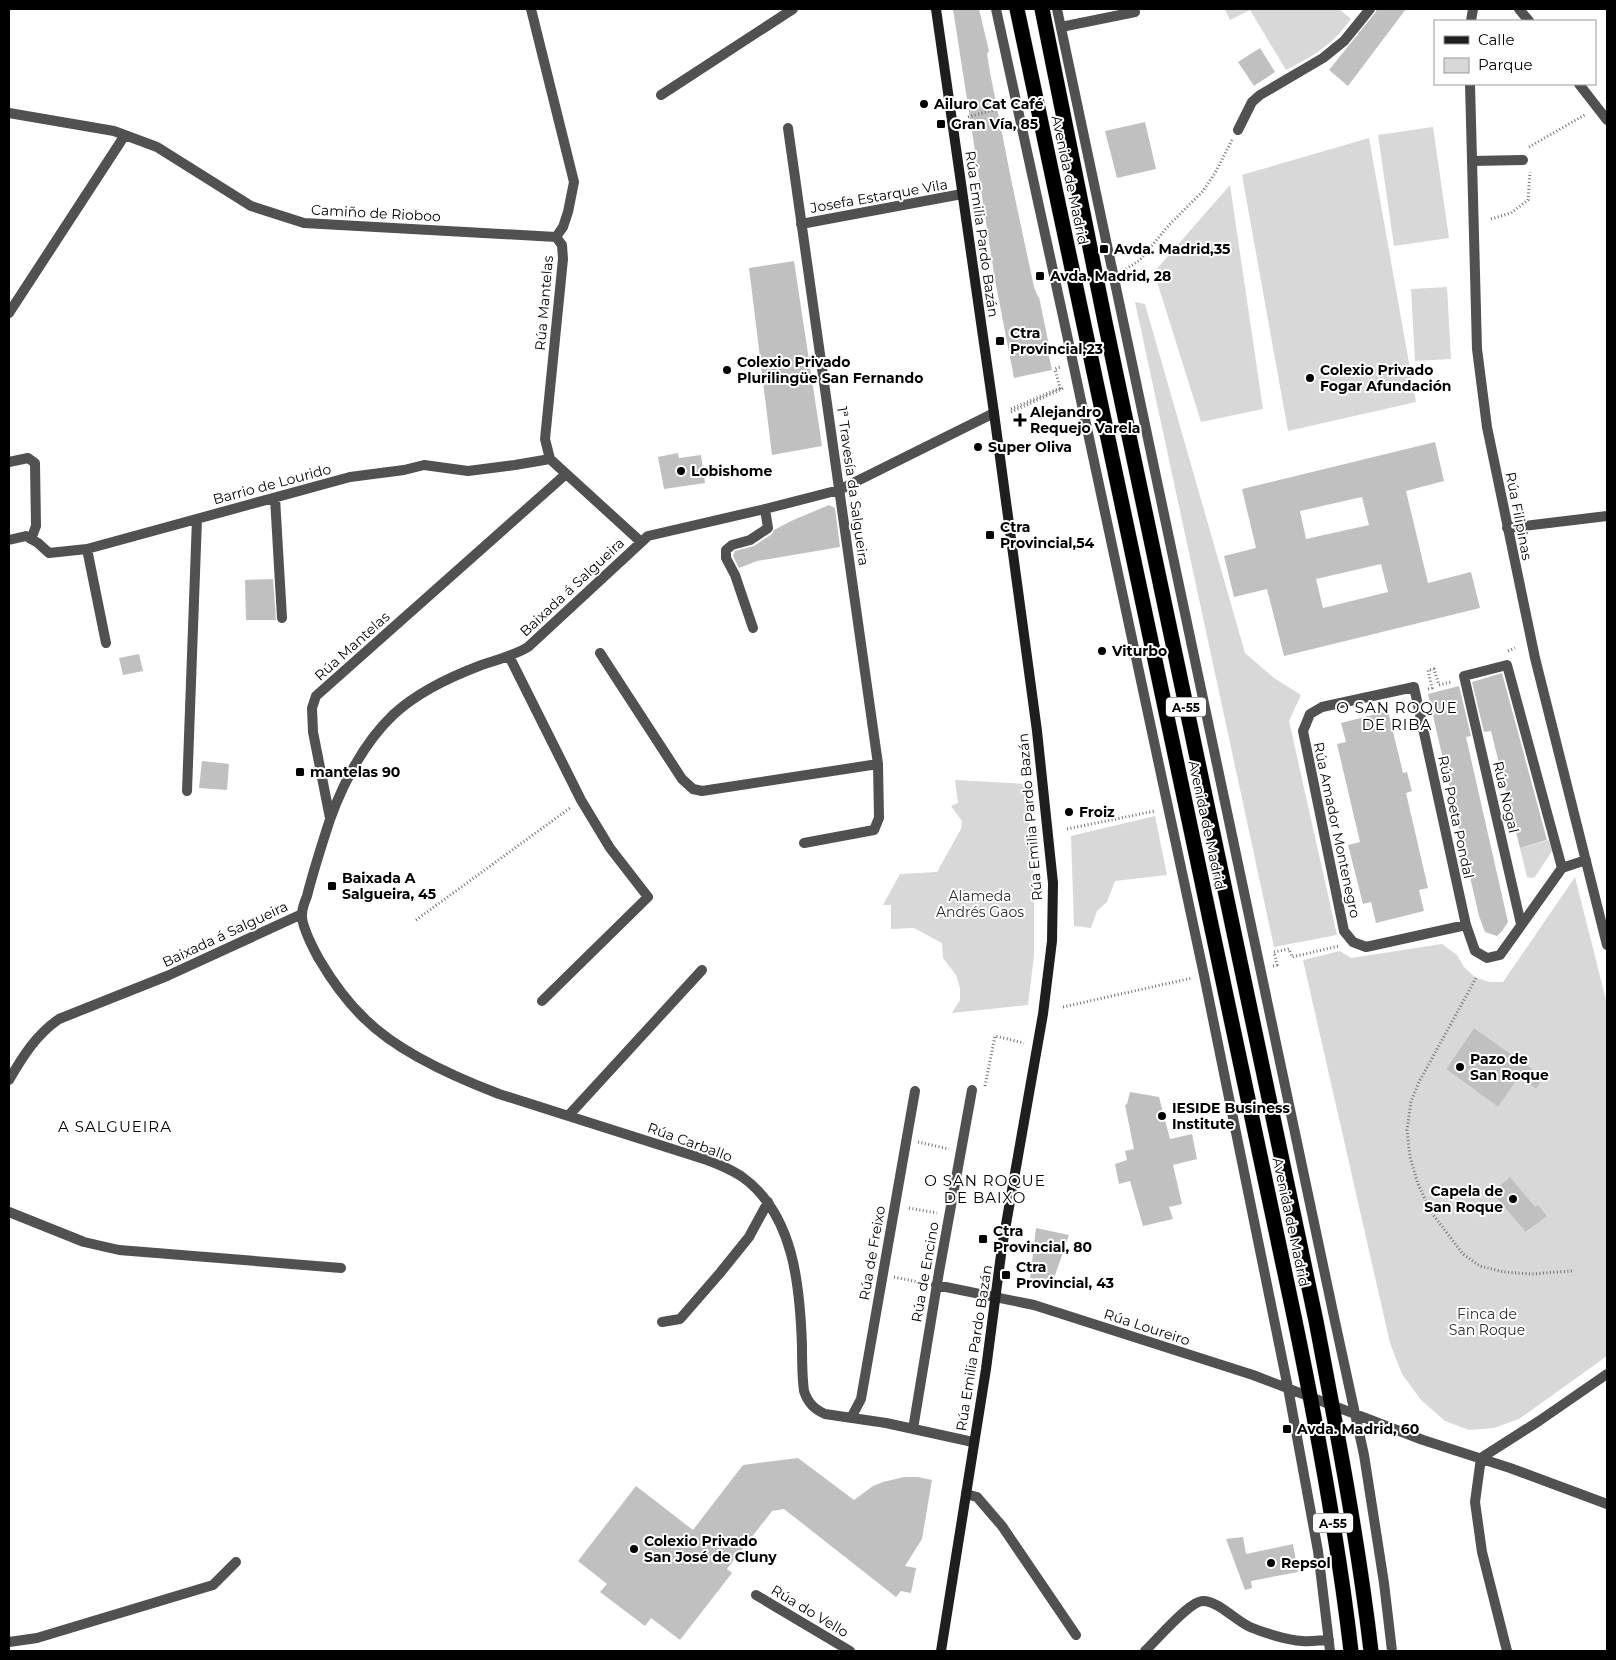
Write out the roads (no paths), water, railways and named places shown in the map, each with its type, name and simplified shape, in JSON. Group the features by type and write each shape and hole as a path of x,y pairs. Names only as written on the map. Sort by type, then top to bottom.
{"highway":[{"name":"Avenida de Madrid","path":"1017,9 1310,1396 1339,1561 1351,1651"},
{"name":"Avenida de Madrid","path":"1042,9 1107,332 1316,1321 1340,1442 1372,1651"}],"street":[{"name":"Rúa Mantelas","path":"531,9 574,182 564,227 556,237 562,245 563,259 545,439 550,459"},
{"path":"661,95 793,9"},
{"name":"Rúa Emilia Pardo Bazán","path":"936,9 1037,731 1053,883 1052,941 1043,1014 1004,1237 986,1368 941,1651"},
{"path":"996,9 1200,955 1288,1388 1318,1551 1330,1651"},
{"path":"1057,9 1332,1310 1356,1414 1384,1583 1392,1651"},
{"path":"1238,130 1252,102 1256,98 1324,58 1344,41 1370,9"},
{"path":"1519,9 1528,20"},
{"path":"1061,27 1135,12"},
{"name":"Rúa Filipinas","path":"1470,85 1477,349 1487,427 1534,658 1607,945"},
{"path":"1580,85 1607,120"},
{"name":"Camiño de Rioboo","path":"9,113 114,131 125,135 157,147 251,206 304,223 556,237"},
{"name":"1ª Travesía da Salgueira","path":"788,128 878,761 878,818 874,830 804,843"},
{"path":"9,313 125,135"},
{"path":"1472,161 1528,160"},
{"name":"Josefa Estarque Vila","path":"801,224 962,194"},
{"name":"Baixada á Salgueira","path":"9,1080 32,1044 45,1029 59,1019 167,976 302,914 330,818 360,755 395,714 438,684 528,647 648,536 839,490 994,413"},
{"path":"9,462 28,458 35,463 36,526 31,539 26,536 9,540"},
{"path":"550,459 641,542"},
{"name":"Barrio de Lourido","path":"31,539 49,553 87,548 350,477 404,470 424,465 468,471 550,459"},
{"name":"Rúa Mantelas","path":"330,818 313,732 312,708 316,696 566,474"},
{"path":"275,498 282,618"},
{"path":"753,628 735,574 726,558 726,550 732,545 750,540 768,528 765,509"},
{"path":"1507,528 1607,516"},
{"path":"187,791 197,519"},
{"path":"87,548 106,642"},
{"path":"600,653 682,779 694,789 702,791 878,761"},
{"path":"509,656 581,800 610,848 648,897 542,1002"},
{"name":"Rúa Nogal","path":"1522,924 1464,676 1507,666 1562,868"},
{"name":"Rúa Poeta Pondal","path":"1414,687 1466,925 1475,951 1487,958 1500,955 1562,868"},
{"name":"Rúa Amador Montenegro","path":"1414,687 1322,707 1310,714 1303,731 1344,931 1353,942 1366,947 1466,925"},
{"path":"1562,868 1586,860"},
{"name":"Rúa Carballo","path":"302,914 310,942 328,974 359,1014 385,1036 465,1081 499,1094 569,1115 726,1168 750,1183 768,1202 784,1232 796,1275 803,1379 807,1398 818,1411 825,1414 913,1429 973,1442"},
{"path":"569,1115 702,970"},
{"name":"Rúa de Encino","path":"913,1429 931,1284 972,1090"},
{"name":"Rúa de Freixo","path":"851,1418 860,1399 915,1091"},
{"path":"662,1322 680,1318 720,1273 749,1237 768,1202"},
{"path":"9,1212 84,1242 118,1250 341,1268"},
{"name":"Rúa Loureiro","path":"931,1284 1034,1305 1253,1375 1423,1440 1481,1458 1607,1504"},
{"path":"1507,1651 1482,1552 1475,1502 1481,1458 1607,1374"},
{"path":"966,1494 977,1497 1002,1526 1076,1635"},
{"path":"9,1642 38,1638 213,1585 236,1562"},
{"name":"Rúa do Vello","path":"756,1595 850,1651"},
{"path":"1145,1651 1181,1614 1202,1601 1227,1612 1249,1627 1270,1634 1302,1642 1329,1640"}],"place":[{"name":"Ailuro Cat Café","path":"924,104"},
{"name":"Gran Vía, 85","path":"941,124"},
{"name":"Avda. Madrid,35","path":"1104,249"},
{"name":"Avda. Madrid, 28","path":"1040,276"},
{"name":"Ctra Provincial,23","path":"1000,341"},
{"name":"Colexio Privado Plurilingüe San Fernando","path":"727,370"},
{"name":"Colexio Privado Fogar Afundación","path":"1310,378"},
{"name":"Alejandro Requejo Varela","path":"1020,420"},
{"name":"Super Oliva","path":"978,447"},
{"name":"Lobishome","path":"681,471"},
{"name":"Ctra Provincial,54","path":"990,535"},
{"name":"Viturbo","path":"1102,651"},
{"name":"mantelas 90","path":"300,772"},
{"name":"Froiz","path":"1069,812"},
{"name":"Baixada A Salgueira, 45","path":"332,886"},
{"name":"Pazo de San Roque","path":"1460,1067"},
{"name":"IESIDE Business Institute","path":"1162,1116"},
{"name":"Capela de San Roque","path":"1513,1199"},
{"name":"Ctra Provincial, 80","path":"983,1239"},
{"name":"Ctra Provincial, 43","path":"1006,1275"},
{"name":"Avda. Madrid, 60","path":"1287,1429"},
{"name":"Colexio Privado San José de Cluny","path":"634,1549"},
{"name":"Repsol","path":"1271,1563"}],"district":[{"name":"O SAN ROQUE DE RIBA","path":"1397,716"},
{"name":"A SALGUEIRA","path":"115,1126"},
{"name":"O SAN ROQUE DE BAIXO","path":"985,1188"}],"park label":[{"name":"Alameda Andrés Gaos","path":"980,904"},
{"name":"Finca de San Roque","path":"1487,1322"}]}
